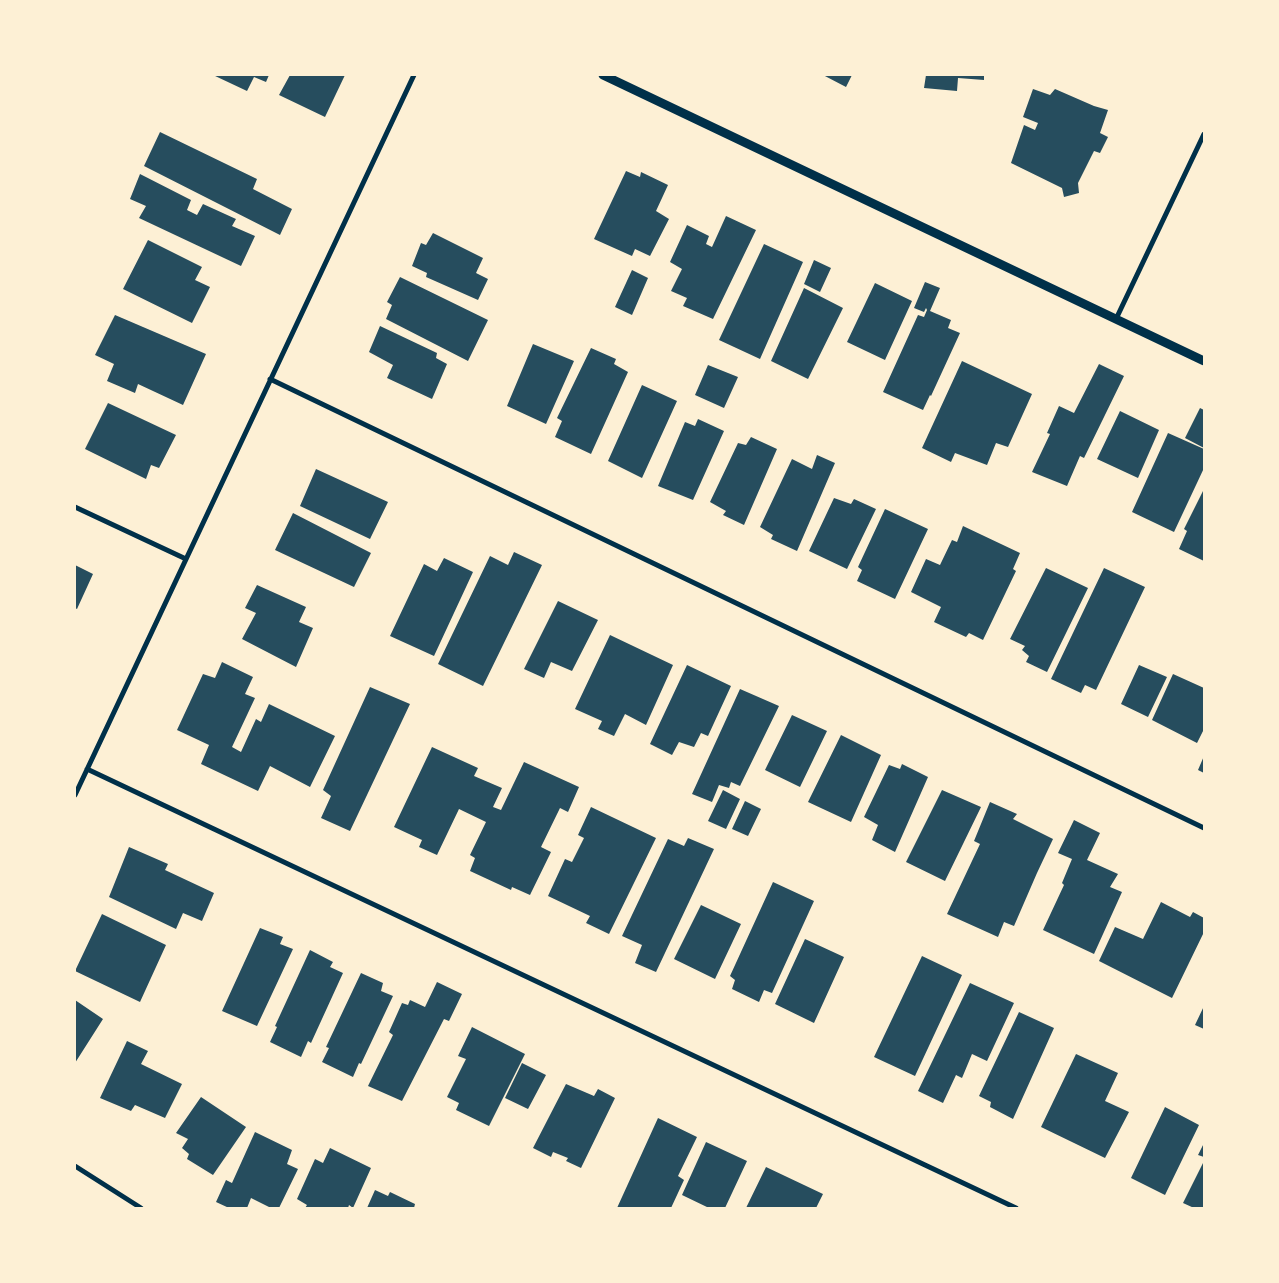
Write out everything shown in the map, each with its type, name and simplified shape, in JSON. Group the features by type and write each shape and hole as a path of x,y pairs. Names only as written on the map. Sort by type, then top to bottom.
{"street":[{"path":"75,795 414,75"},
{"path":"603,75 1204,361"},
{"path":"1116,319 1204,134"},
{"path":"270,379 1204,828"},
{"path":"75,507 186,559"},
{"path":"87,769 1016,1208"},
{"path":"75,1166 141,1208"}],"building":[{"path":"213,75 269,75 266,82 254,77 247,91"},
{"path":"290,75 345,75 325,117 279,95"},
{"path":"823,75 852,75 846,87"},
{"path":"926,75 984,75 984,80 958,78 957,91 924,88"},
{"path":"1033,89 1050,95 1055,89 1108,110 1100,133 1108,137 1100,153 1094,151 1078,183 1079,193 1064,197 1062,188 1011,163 1024,125 1035,130 1038,123 1023,117"},
{"path":"160,132 257,179 253,189 292,209 280,235 144,166"},
{"path":"626,171 640,177 641,172 668,185 656,211 669,219 650,256 635,249 632,256 594,239"},
{"path":"140,174 191,200 187,210 197,215 203,204 236,219 232,226 255,236 241,266 139,218 146,206 130,199"},
{"path":"726,216 756,230 713,319 683,306 687,298 671,291 682,269 670,262 687,225 709,236 706,244 712,247"},
{"path":"433,233 483,258 476,273 488,279 478,300 426,277 427,273 412,266 421,243 426,245"},
{"path":"148,240 202,267 195,280 210,287 192,323 123,289"},
{"path":"764,244 803,262 760,359 719,340"},
{"path":"814,260 831,268 820,292 804,284"},
{"path":"632,270 648,278 632,315 615,307"},
{"path":"400,277 488,320 468,361 386,319 392,305 387,302"},
{"path":"925,282 940,288 930,311 951,320 948,328 960,333 923,410 883,392 918,315 924,317 927,310 926,308 924,312 914,308"},
{"path":"875,283 912,301 885,360 847,342"},
{"path":"804,288 843,308 808,379 771,361"},
{"path":"115,315 206,354 183,405 138,384 135,393 107,381 114,364 95,355"},
{"path":"380,326 437,353 436,358 447,364 432,399 387,378 393,365 369,352"},
{"path":"533,344 574,361 546,424 507,406"},
{"path":"591,348 616,359 614,364 628,372 591,454 555,437 562,421 557,418"},
{"path":"962,361 1032,394 1008,447 996,443 987,465 955,453 951,462 922,448"},
{"path":"1099,364 1124,376 1084,458 1080,456 1067,486 1032,472 1050,434 1047,433 1059,406 1074,413"},
{"path":"708,365 738,377 724,408 695,395"},
{"path":"642,385 677,401 642,478 608,461"},
{"path":"108,403 176,435 159,468 151,465 146,479 85,449"},
{"path":"1200,408 1204,410 1204,448 1185,438"},
{"path":"1120,411 1159,430 1138,478 1097,459"},
{"path":"698,419 724,431 693,500 658,486 685,422 695,426"},
{"path":"1168,433 1204,449 1204,468 1174,532 1132,512"},
{"path":"751,437 777,449 744,525 723,515 726,511 710,502 738,443 746,445"},
{"path":"817,455 835,463 797,551 771,539 773,535 760,527 792,459 812,469"},
{"path":"316,469 388,502 370,539 300,506"},
{"path":"1204,489 1204,561 1179,549 1187,531 1184,529"},
{"path":"834,498 851,504 854,499 876,509 847,569 809,551"},
{"path":"885,509 928,529 895,599 857,581 862,570 858,567"},
{"path":"293,513 371,553 354,587 275,550"},
{"path":"963,526 1020,553 1013,569 1016,571 983,640 969,633 966,637 934,622 941,607 911,592 926,559 940,565 952,540 957,542"},
{"path":"514,552 542,565 483,686 438,664 490,556 508,565"},
{"path":"444,558 473,572 434,656 390,636 424,564 437,571"},
{"path":"75,565 93,574 77,609 75,608"},
{"path":"1046,568 1088,588 1047,672 1026,662 1029,656 1022,650 1025,646 1010,639"},
{"path":"1104,568 1145,587 1096,690 1085,685 1081,693 1051,679"},
{"path":"257,585 306,607 299,622 313,628 296,667 242,639 256,613 245,608"},
{"path":"558,601 598,620 572,671 551,662 544,678 524,669"},
{"path":"610,635 673,665 646,725 625,714 614,736 598,729 602,721 575,709"},
{"path":"222,662 253,677 245,694 255,698 232,747 241,752 256,719 261,722 269,704 335,736 310,787 270,766 258,791 201,764 209,745 177,730 203,674 215,678"},
{"path":"687,665 731,686 708,736 701,733 694,747 679,742 672,755 650,744"},
{"path":"1139,665 1167,677 1148,717 1121,704"},
{"path":"1173,674 1204,688 1204,729 1197,743 1152,720"},
{"path":"370,687 410,704 350,831 321,818 331,796 323,790"},
{"path":"740,689 779,706 740,786 731,782 729,788 719,785 712,802 692,794"},
{"path":"792,715 827,731 800,787 765,770"},
{"path":"841,735 881,755 851,822 808,802"},
{"path":"432,747 478,768 474,776 502,788 493,807 501,810 524,762 579,787 568,812 560,808 541,847 551,852 530,895 512,887 511,890 470,871 475,858 470,855 486,822 459,809 437,855 419,847 422,840 394,827"},
{"path":"1204,756 1204,773 1198,770"},
{"path":"902,764 928,777 895,852 872,840 878,825 864,817 889,765 900,769"},
{"path":"723,790 740,799 726,829 708,821"},
{"path":"942,790 981,807 945,881 906,862"},
{"path":"745,801 761,809 748,836 732,829"},
{"path":"990,802 1017,814 1013,819 1053,839 1014,926 1004,922 998,937 947,914 980,844 974,841"},
{"path":"591,807 656,838 609,934 586,923 590,916 548,896 565,859 572,862 584,838 578,835"},
{"path":"1074,820 1100,833 1087,860 1118,874 1110,887 1122,892 1094,954 1043,930 1064,885 1062,883 1072,859 1058,853"},
{"path":"688,838 714,849 656,972 635,963 642,945 622,936 668,839 684,846"},
{"path":"129,847 168,864 165,870 214,893 202,921 183,913 176,929 109,897"},
{"path":"773,882 814,901 772,993 764,990 759,1002 732,989 735,980 730,976"},
{"path":"1161,902 1190,917 1193,912 1204,918 1204,932 1172,998 1099,961 1115,927 1143,939"},
{"path":"701,905 741,924 715,979 674,959"},
{"path":"102,914 166,945 140,1002 75,971"},
{"path":"260,928 283,937 280,944 293,949 257,1026 222,1011"},
{"path":"805,939 844,957 814,1023 775,1004"},
{"path":"310,950 333,962 330,967 343,973 311,1043 308,1041 301,1057 270,1042 277,1027 275,1026"},
{"path":"922,956 962,975 915,1076 874,1057"},
{"path":"361,973 383,983 381,991 393,996 353,1077 322,1062 329,1048 326,1047"},
{"path":"437,982 462,994 449,1021 444,1019 402,1101 368,1086 393,1035 389,1032 402,1003 408,1005 410,1000 425,1007"},
{"path":"970,983 1014,1003 987,1061 972,1054 962,1078 956,1075 943,1103 918,1091"},
{"path":"75,1000 103,1019 75,1063"},
{"path":"1204,1006 1204,1029 1195,1025"},
{"path":"1019,1012 1054,1028 1013,1119 990,1107 991,1102 979,1096"},
{"path":"472,1027 525,1054 489,1126 456,1110 459,1103 447,1097 466,1059 458,1056"},
{"path":"127,1041 148,1051 141,1064 182,1084 165,1118 135,1105 131,1111 100,1098"},
{"path":"1076,1054 1118,1073 1105,1101 1129,1112 1105,1158 1041,1127"},
{"path":"522,1063 546,1075 528,1109 505,1098"},
{"path":"566,1084 594,1096 598,1089 615,1098 581,1168 566,1161 568,1158 553,1152 551,1157 533,1148"},
{"path":"201,1097 246,1127 213,1175 187,1159 189,1154 182,1148 188,1139 176,1133"},
{"path":"1165,1107 1199,1125 1165,1195 1131,1178"},
{"path":"658,1118 697,1137 678,1176 684,1180 671,1208 617,1208"},
{"path":"255,1132 292,1150 287,1164 298,1169 279,1208 271,1208 251,1198 247,1208 229,1208 216,1202 226,1180 232,1183"},
{"path":"706,1142 747,1161 725,1208 709,1208 682,1195"},
{"path":"1204,1143 1204,1157 1198,1155"},
{"path":"330,1148 371,1168 353,1208 349,1205 348,1208 305,1208 307,1205 297,1199 315,1159 323,1163"},
{"path":"1204,1161 1204,1208 1194,1208 1183,1203"},
{"path":"766,1167 823,1194 816,1208 746,1208"},
{"path":"375,1190 388,1196 390,1192 415,1204 414,1208 367,1208"}]}
